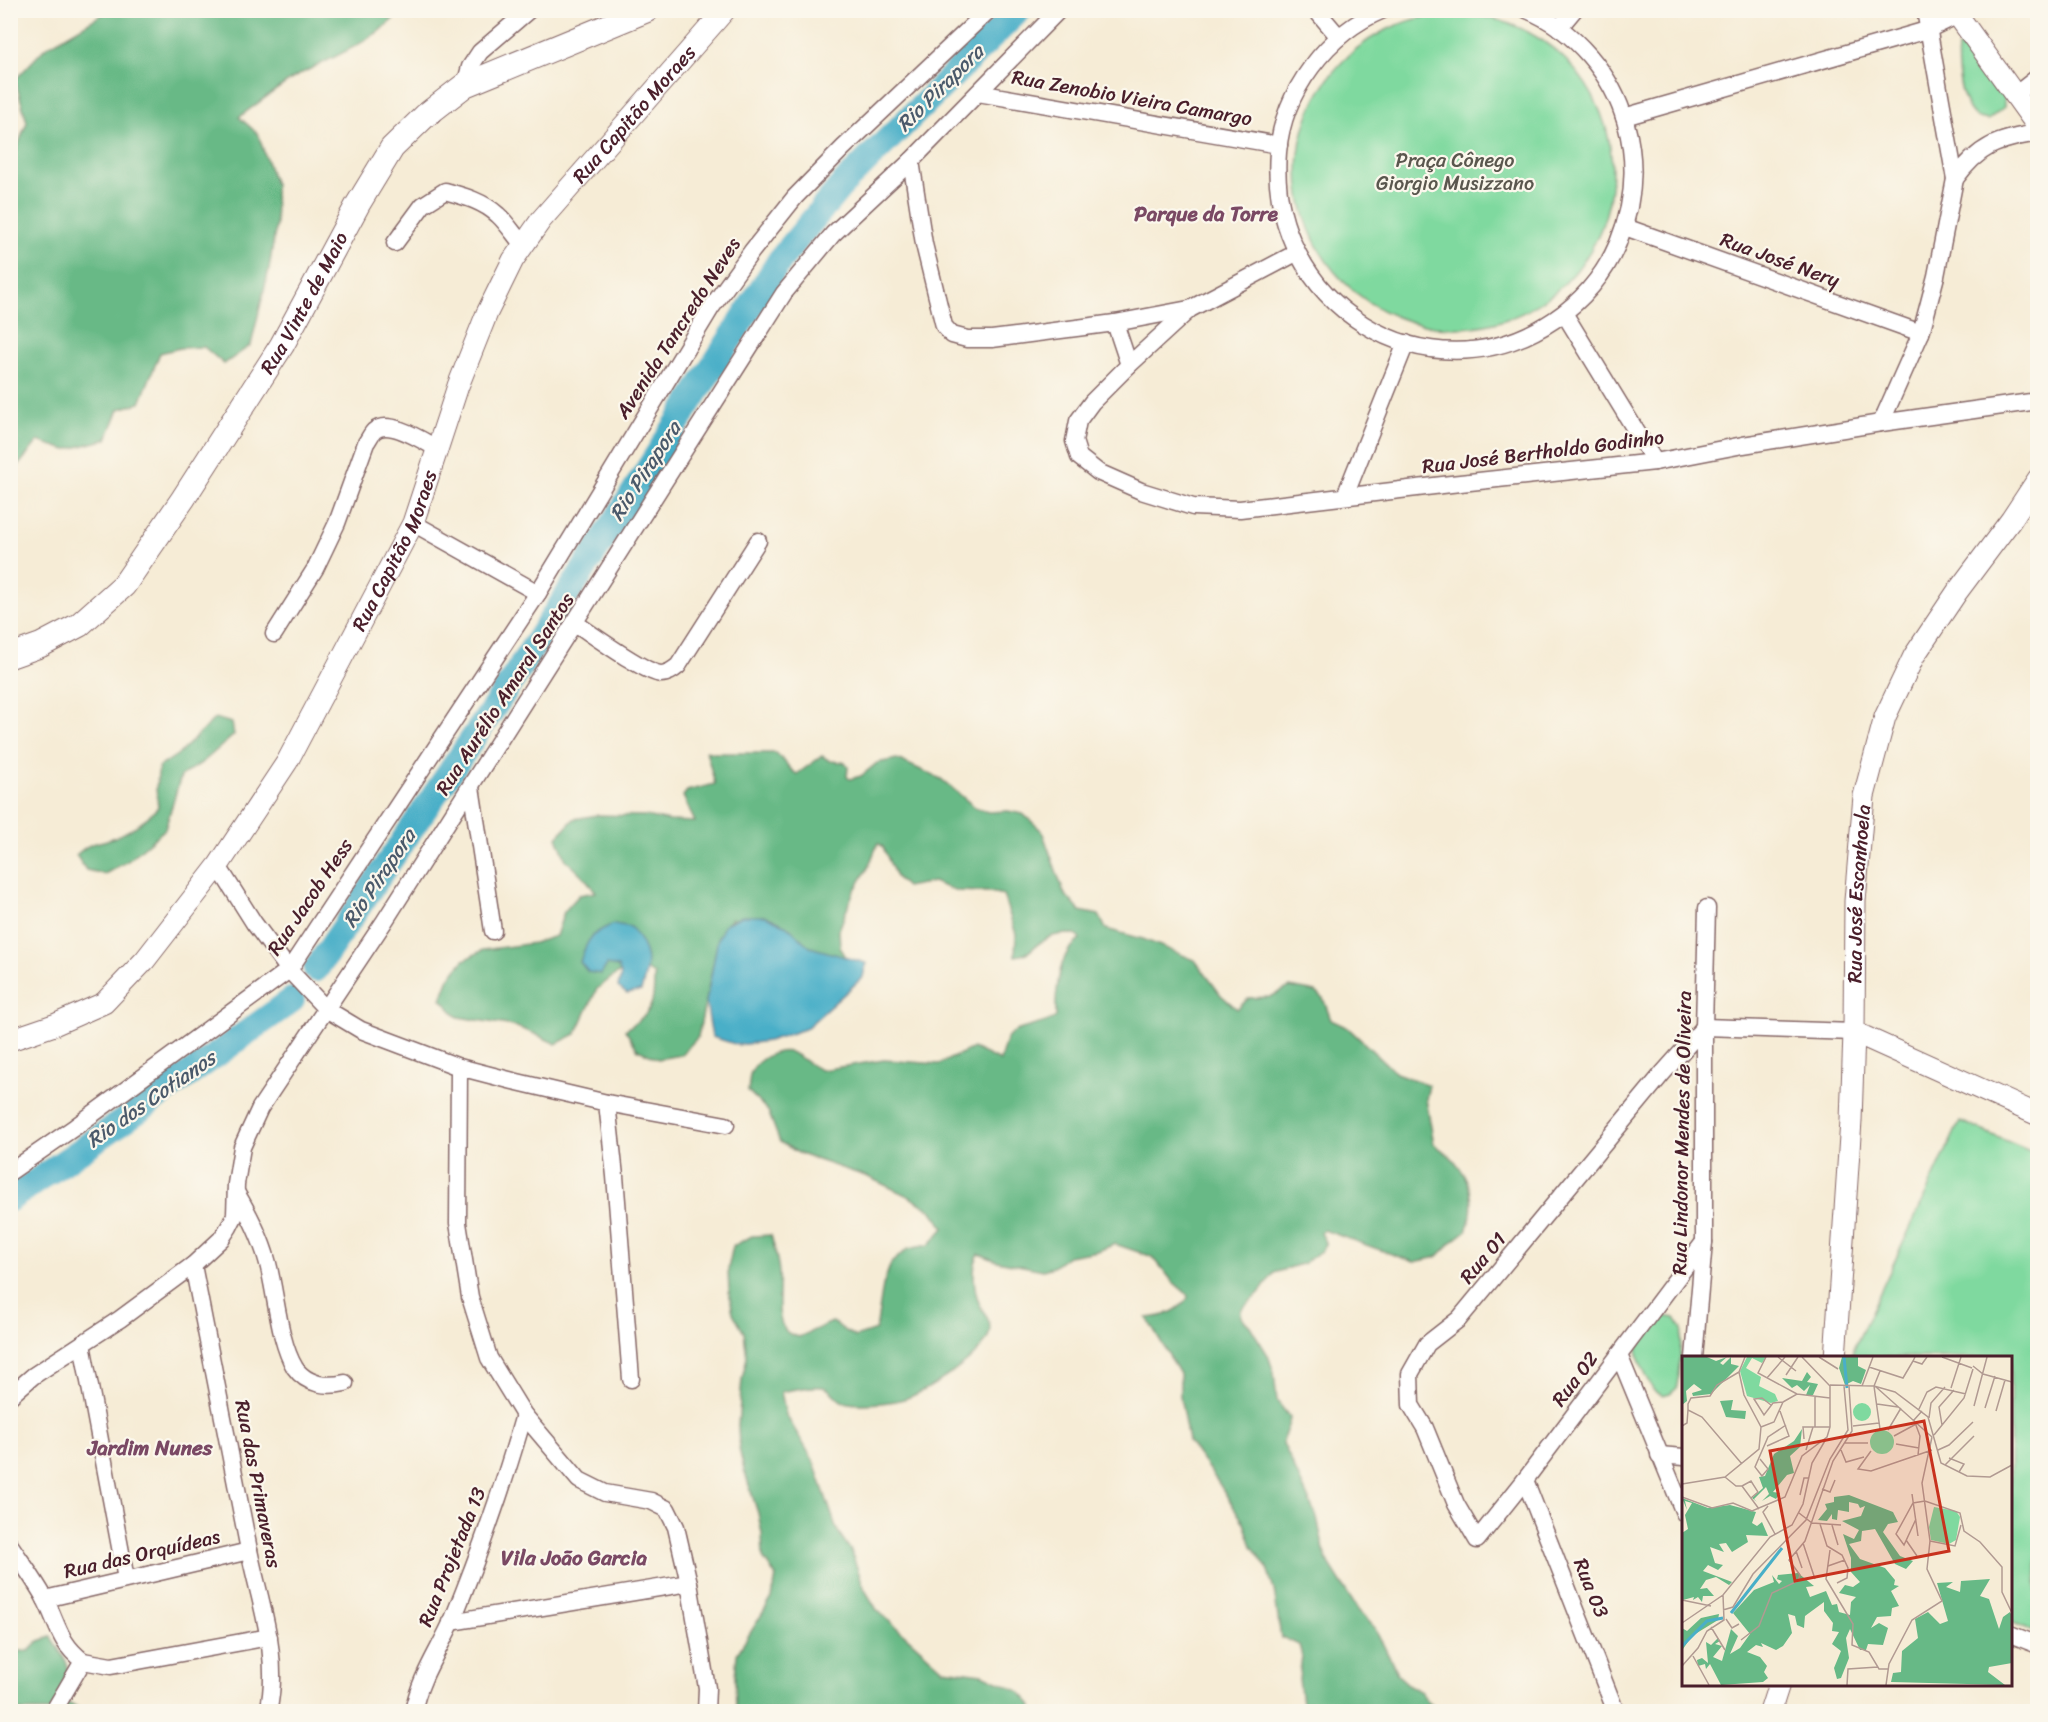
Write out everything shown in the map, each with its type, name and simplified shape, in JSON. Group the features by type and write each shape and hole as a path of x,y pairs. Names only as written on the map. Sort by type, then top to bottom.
{"main road":[{"name":"Rua Vinte de Maio","path":"10,656 41,645 79,625 124,585 183,499 282,345 358,204 392,148 425,116 465,85 646,10"}],"street":[{"path":"465,85 470,67 480,52 529,10"},
{"name":"Rua Capitão Moraes","path":"10,1040 54,1025 104,1003 145,960 219,866 287,762 413,523 458,386 487,313 513,260 541,220 725,10"},
{"name":"Avenida Tancredo Neves","path":"538,593 711,308 752,251 795,197 843,148 989,10"},
{"name":"Rua Aurélio Amaral Santos","path":"10,1396 33,1376 120,1319 193,1265 221,1239 235,1215 242,1147 260,1108 471,787 784,293 833,234 911,161 1059,10"},
{"path":"1316,10 1340,37"},
{"path":"1383,10 1340,37 1309,70 1295,94 1285,119 1279,145 1276,172 1279,200 1296,253 1312,279 1333,302 1357,320 1383,335 1429,348 1453,350 1489,346 1523,337 1564,313 1601,275 1615,252 1625,227 1633,183 1630,138 1613,91 1599,67 1580,46 1559,28 1527,10"},
{"path":"1559,28 1574,10"},
{"path":"1881,423 1921,333 1936,276 1955,179 1925,10"},
{"path":"1624,117 1927,30 1956,13 2037,127"},
{"path":"2014,96 2037,77"},
{"name":"Rua Zenobio Vieira Camargo","path":"978,93 1279,145"},
{"path":"1955,179 1968,161 1984,148 2020,135 2037,133"},
{"path":"911,161 924,244 944,326 952,335 967,339 992,339 1115,323 1190,309"},
{"path":"394,243 423,205 445,191 485,205 499,216 523,245"},
{"name":"Rua José Nery","path":"1625,227 1921,333"},
{"path":"1115,323 1129,365 1190,309 1296,253"},
{"path":"1564,313 1655,462"},
{"path":"1345,496 1406,343"},
{"name":"Rua José Bertholdo Godinho","path":"1129,365 1092,402 1078,422 1074,441 1079,457 1098,472 1141,491 1193,507 1240,509 1655,462 1743,445 2037,400"},
{"path":"274,634 315,569 337,523 366,443 374,431 383,426 394,428 438,449"},
{"name":"Rua José Escanhoela","path":"1835,1356 1851,1121 1854,901 1864,796 1885,717 1914,656 2011,520 2037,478"},
{"path":"413,523 538,593"},
{"path":"575,623 646,669 662,674 671,672 678,666 758,541"},
{"name":"Rua Jacob Hess","path":"10,1172 289,970 538,593"},
{"path":"471,787 493,931"},
{"path":"219,866 254,923 289,970 326,1009 361,1030 459,1067 607,1103 726,1125"},
{"name":"Rua Lindonor Mendes de Oliveira","path":"1694,1356 1704,1242 1704,1027 1707,908"},
{"path":"1704,1027 1854,1032 2037,1115"},
{"name":"Rua 01","path":"1476,1540 1456,1504 1425,1428 1411,1405 1410,1374 1427,1344 1459,1319 1662,1074 1704,1027"},
{"path":"459,1067 458,1224 470,1297 489,1358 524,1415 579,1480 604,1494 651,1501 667,1509 676,1527 689,1583 707,1688 706,1712"},
{"path":"607,1103 631,1379"},
{"path":"236,1192 260,1236 286,1346 296,1368 310,1382 329,1387 345,1383"},
{"name":"Rua 02","path":"1476,1540 1525,1480 1704,1242"},
{"name":"Rua das Primaveras","path":"193,1265 249,1551 269,1637 273,1666 273,1691 268,1712"},
{"path":"81,1344 126,1579"},
{"path":"1619,1355 1682,1511"},
{"name":"Rua Projetada 13","path":"413,1712 416,1696 429,1664 451,1622 507,1476 524,1415"},
{"path":"1659,1455 1682,1457"},
{"name":"Rua 03","path":"1525,1480 1616,1712"},
{"path":"10,1545 45,1599 69,1651 83,1661 111,1666 269,1637"},
{"name":"Rua das Orquídeas","path":"45,1599 249,1551"},
{"path":"451,1622 689,1583"},
{"path":"2012,1635 2037,1645"},
{"path":"53,1712 83,1661"},
{"path":"1770,1712 1778,1686"}],"green space":[{"path":"108,11 400,11 366,40 295,77 239,117 258,134 275,185 276,225 269,269 251,345 224,364 204,347 180,348 160,353 140,403 119,409 107,439 66,450 38,441 18,466 11,481 10,166 27,122 15,80 45,48"},
{"name":"Praça Cônego Giorgio Musizzano","path":"1455,14 1486,17 1515,26 1542,40 1566,60 1586,84 1600,111 1609,140 1612,171 1609,202 1600,231 1586,258 1566,282 1542,302 1515,316 1486,325 1455,328 1424,325 1395,316 1368,302 1344,282 1324,258 1310,231 1301,202 1298,171 1301,140 1310,111 1324,84 1344,60 1368,40 1395,26 1424,17"},
{"path":"1958,47 1977,49 2004,93 2004,107 1988,120 1975,116 1966,102 1959,74"},
{"path":"215,718 232,723 234,735 203,762 181,776 165,829 128,861 105,874 86,870 76,855 89,845 130,830 153,812 158,807 156,788 159,767 180,753"},
{"path":"706,751 775,753 797,774 822,756 830,761 844,762 848,767 847,777 850,779 861,776 877,763 897,759 941,779 976,808 988,812 1008,811 1023,814 1042,831 1064,893 1080,911 1099,915 1106,929 1143,939 1195,960 1221,995 1237,1009 1249,998 1270,997 1290,987 1316,992 1323,998 1331,1020 1348,1028 1396,1073 1429,1085 1426,1099 1434,1144 1451,1157 1459,1167 1465,1176 1471,1194 1471,1212 1466,1231 1437,1257 1414,1262 1324,1230 1321,1233 1326,1242 1322,1250 1304,1263 1274,1273 1260,1292 1241,1310 1241,1317 1250,1326 1268,1355 1274,1373 1277,1401 1290,1418 1283,1443 1317,1518 1326,1559 1358,1610 1375,1628 1398,1675 1421,1692 1427,1701 1439,1711 1303,1711 1299,1679 1302,1656 1299,1645 1281,1638 1274,1590 1266,1566 1252,1546 1244,1523 1188,1441 1180,1396 1180,1374 1147,1318 1175,1310 1188,1298 1187,1294 1173,1282 1153,1257 1115,1244 1098,1251 1068,1256 1053,1267 1043,1270 997,1261 979,1254 974,1271 975,1285 979,1303 990,1327 988,1337 974,1355 951,1374 914,1395 891,1402 857,1404 842,1401 828,1389 822,1387 781,1392 786,1415 813,1460 837,1530 851,1551 865,1590 877,1610 943,1669 983,1674 1019,1691 1031,1704 1033,1711 736,1711 737,1654 772,1598 776,1576 763,1558 758,1513 739,1448 738,1425 742,1379 747,1357 744,1333 733,1313 729,1292 728,1269 733,1246 752,1236 771,1235 778,1267 779,1312 783,1327 788,1333 799,1337 832,1322 855,1337 876,1330 883,1285 891,1263 908,1249 929,1245 944,1228 931,1210 910,1197 868,1177 800,1154 780,1142 768,1111 748,1091 751,1072 758,1062 769,1055 781,1052 792,1053 821,1070 884,1060 939,1064 973,1048 1000,1061 1010,1034 1056,1017 1057,991 1062,964 1069,950 1080,939 1075,934 1053,936 1045,939 1027,953 1015,956 1016,934 1003,895 990,892 955,891 933,882 906,887 896,877 883,847 878,843 868,868 853,893 839,930 840,947 856,973 732,918 719,937 698,1037 681,1055 658,1059 638,1050 625,1030 646,1014 652,1002 654,975 636,963 597,989 576,1034 556,1044 514,1026 458,1017 441,999 449,978 464,960 483,950 534,943 556,936 564,912 579,895 596,892 566,860 557,837 574,819 597,815 645,816 670,821 695,822 683,796 687,791 715,784"},
{"path":"1960,1121 2037,1154 2037,1633 2012,1622 2012,1356 1850,1356"},
{"path":"1665,1316 1675,1318 1682,1329 1677,1388 1663,1396 1653,1390 1640,1363 1637,1349 1643,1338"},
{"path":"51,1637 68,1666 67,1679 59,1699 80,1709 106,1708 108,1711 11,1711 10,1651 29,1651 39,1641"}],"water":[{"path":"742,916 766,916 787,926 810,947 866,963 863,977 805,1029 768,1041 738,1045 712,1037 706,1002 718,938 725,924"},
{"path":"614,924 631,927 645,950 647,964 641,991 627,994 618,987 621,974 618,967 607,965 601,974 588,972 580,962 591,938 600,930"}],"waterway":[{"name":"Rio Pirapora","path":"316,969 497,703 780,260 840,187 1019,10"},
{"name":"Rio dos Cotianos","path":"10,1199 148,1104 292,1000"}],"district":[{"name":"Parque da Torre","path":"1206,214"},
{"name":"Jardim Nunes","path":"150,1448"},
{"name":"Vila João Garcia","path":"574,1558"}]}
